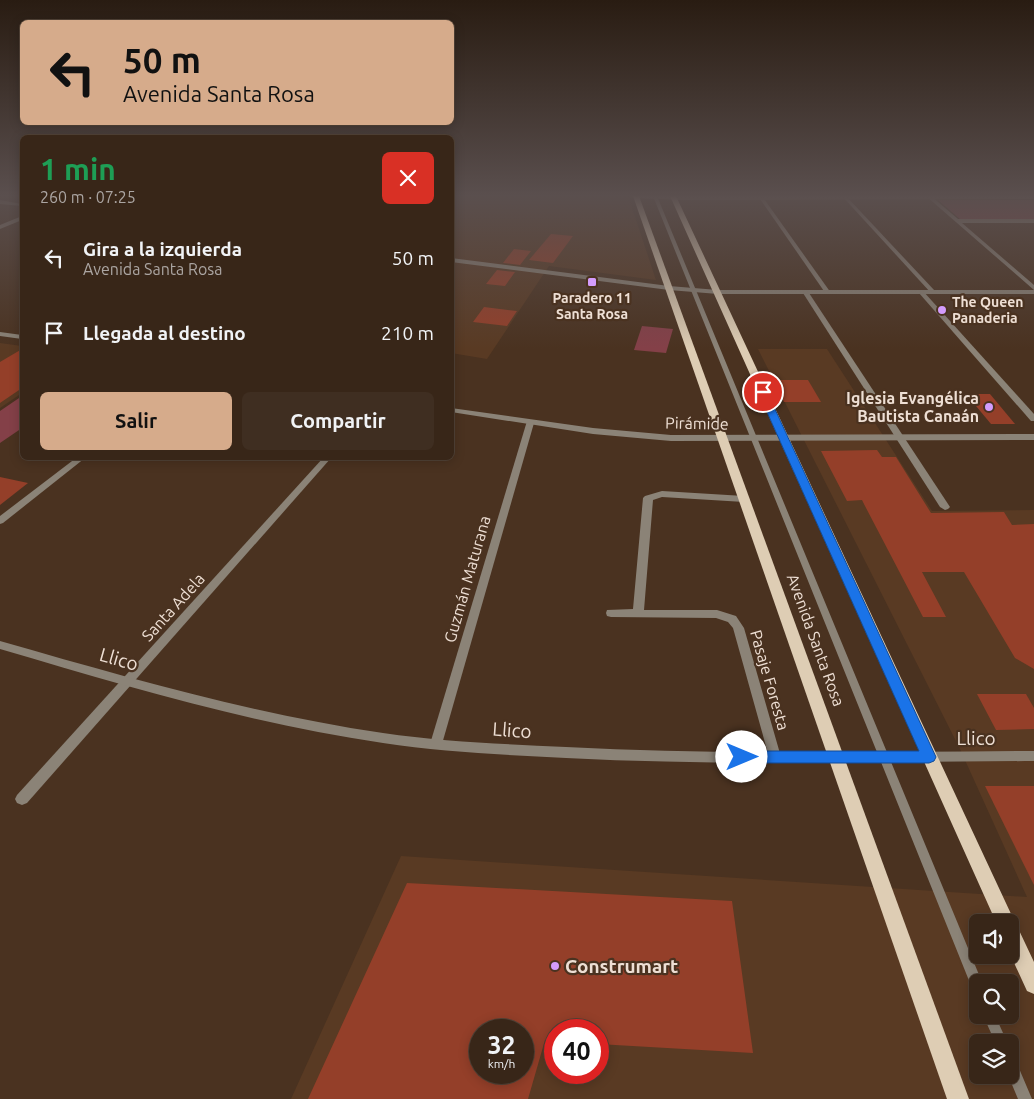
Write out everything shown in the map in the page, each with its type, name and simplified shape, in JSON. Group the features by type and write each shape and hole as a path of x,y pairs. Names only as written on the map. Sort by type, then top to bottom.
{"main road":[{"name":"Avenida Santa Rosa","path":"654,247 958,1099"},
{"path":"697,247 1001,914"},
{"path":"1019,952 1034,984"}],"street":[{"path":"796,247 828,292"},
{"path":"892,247 933,292"},
{"path":"986,247 1034,290"},
{"path":"454,260 669,288 718,292 806,293 1034,290"},
{"path":"921,292 1034,419"},
{"path":"806,293 945,507"},
{"path":"0,334 20,337"},
{"name":"Pirámide","path":"454,410 530,423 647,436 722,438 1034,437"},
{"name":"Guzmán Maturana","path":"436,744 530,423"},
{"path":"0,521 78,460"},
{"name":"Santa Adela","path":"22,799 326,460"},
{"path":"638,614 648,498 662,494 744,499"},
{"name":"Pasaje Foresta","path":"610,614 717,614 728,617 736,623 775,757"},
{"name":"Llico","path":"0,645 128,682 273,718 384,738 436,744 652,756 837,758 1034,756"}],"lane":[{"path":"676,247 972,974"},
{"path":"1019,1084 1025,1099"}],"shaded area":[{"path":"454,247 645,247 656,280 549,266 487,359 454,354"},
{"path":"642,326 673,329 666,353 634,350"},
{"path":"0,343 20,346 20,394 0,408"},
{"path":"758,349 827,349 932,511 1034,510 1034,1099 291,1099 401,856 1027,897 960,749"},
{"path":"20,397 20,429 0,443 0,411"}],"building":[{"path":"540,247 565,247 553,263 529,260"},
{"path":"514,249 531,251 520,265 503,263"},
{"path":"497,270 515,272 505,286 486,284"},
{"path":"484,307 517,311 507,326 473,322"},
{"path":"20,350 20,389 0,403 0,362"},
{"path":"773,380 808,380 821,402 784,402"},
{"name":"Iglesia Evangélica Bautista Canaán","path":"966,394 990,394 1015,424 991,424"},
{"path":"877,450 882,457 896,457 931,513 1004,512 1012,525 1034,524 1034,669 1015,658 964,572 922,572 946,617 923,617 862,500 847,501 821,451"},
{"path":"0,477 28,483 0,505"},
{"path":"977,694 1026,694 1034,708 1034,729 996,730"},
{"path":"985,786 1034,786 1034,885"},
{"name":"Construmart","path":"407,883 732,901 753,1053 609,1045 609,1019 544,1019 544,1043 534,1078 534,1019 469,1019 469,1084 532,1084 528,1099 308,1099"}],"place":[{"name":"Paradero 11 Santa Rosa","path":"592,282"},
{"name":"The Queen Panaderia","path":"942,310"},
{"name":"Iglesia Evangélica Bautista Canaán","path":"989,407"},
{"name":"Construmart","path":"555,966"}],"route":[{"path":"742,757 929,757 763,392"}]}
